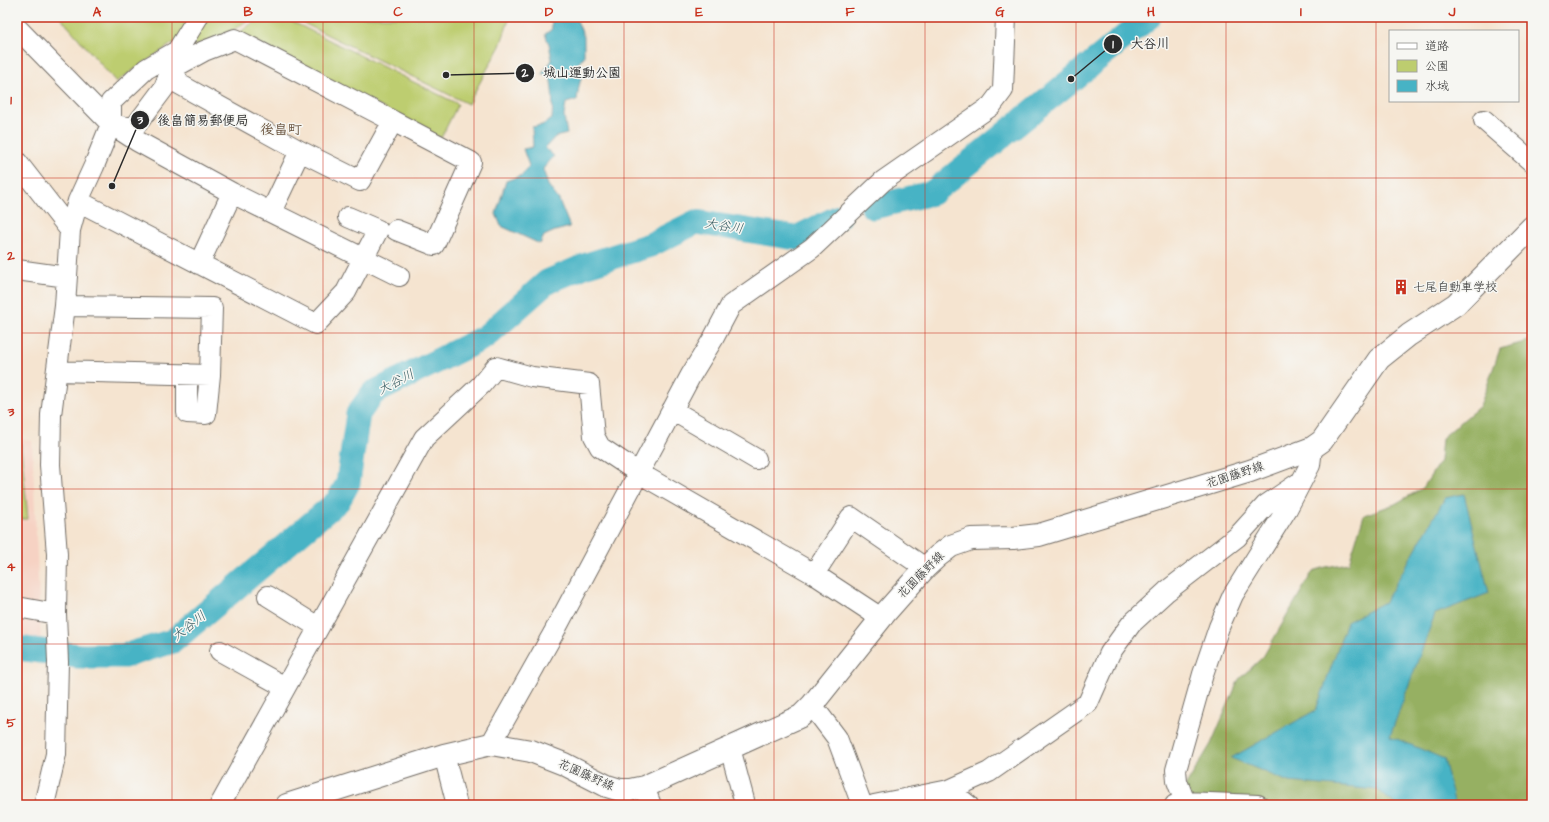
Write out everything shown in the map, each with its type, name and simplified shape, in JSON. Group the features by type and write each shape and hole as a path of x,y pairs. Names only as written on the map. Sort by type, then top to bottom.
{"main road":[{"name":"花園藤野線","path":"287,805 444,755 491,744 531,751 564,764 607,786 620,790 630,790 648,796 730,748 801,716 812,705 881,618 925,568 951,546 971,539 1013,538 1039,535 1191,490 1250,471 1312,448 1322,441 1330,431 1379,359 1409,335 1456,304 1532,227"}],"street":[{"path":"111,124 134,128 164,88 175,59 198,17"},
{"path":"491,744 553,634 672,410 732,305 812,248 883,181 991,106 1003,90 1006,17"},
{"path":"20,36 111,124 137,141 232,193 398,276"},
{"path":"44,805 56,754 58,654 56,614 57,554 50,465 51,415 65,306 70,230 78,201 111,124 112,102 146,69 204,51 235,39 471,162 434,245 396,230"},
{"path":"175,59 179,84 300,151 360,181 393,121"},
{"path":"1484,120 1532,162"},
{"path":"271,212 300,151"},
{"path":"18,167 70,230"},
{"path":"199,264 232,193"},
{"path":"78,201 316,324 346,292 378,230 348,217"},
{"path":"17,270 67,278"},
{"path":"65,306 212,308 210,375 206,414 187,413 188,374"},
{"path":"220,805 424,438 481,385 496,367 532,377 589,384 594,436 600,447 639,473 814,574 881,618"},
{"path":"57,371 210,375"},
{"path":"672,410 756,459"},
{"path":"1258,805 1180,803 1176,770 1203,674 1219,627 1233,595 1287,509 1310,465 1312,448"},
{"path":"874,805 949,790 989,772 1088,703 1110,653 1131,624 1167,591 1236,537 1266,505 1300,482"},
{"path":"814,574 851,517 925,568"},
{"path":"268,596 318,627"},
{"path":"17,606 56,614"},
{"path":"220,651 285,687"},
{"path":"812,705 837,738 862,805"},
{"path":"730,748 744,800"},
{"path":"444,755 457,805"},
{"path":"949,790 968,805"}],"shaded area":[{"path":"17,439 32,441 41,647 17,643"}],"green space":[{"path":"60,17 253,17 230,32 189,48 173,43 116,82"},
{"path":"260,17 283,17 458,104 441,138 239,33"},
{"path":"291,17 510,17 500,46 468,104"},
{"path":"1532,340 1532,805 1174,805 1211,744 1239,679 1263,657 1313,571 1349,563 1364,515 1395,504 1423,488 1440,461 1442,438 1480,406 1500,349"},
{"path":"17,434 20,435 28,519 17,519"}],"water":[{"path":"551,17 576,18 584,37 584,57 574,68 582,75 577,100 566,103 564,116 567,134 555,137 545,148 554,156 543,169 548,185 559,200 570,227 544,236 540,244 501,226 496,214 506,181 522,175 529,166 523,149 533,147 532,127 542,125 552,119 552,87 550,76 542,74 552,60 549,44 545,34 552,29"},
{"path":"1464,494 1489,593 1435,614 1390,736 1444,759 1455,805 1396,805 1378,790 1289,782 1231,758 1316,710 1347,622 1385,602 1445,498"}],"waterway":[{"name":"大谷川","path":"873,207 932,193 1149,17"},
{"name":"大谷川","path":"17,648 79,656 124,656 173,641 338,501 348,483 358,414 373,393 485,337 547,282 587,265 650,245 696,222 796,238 839,217"}],"place":[{"name":"城山運動公園","path":"446,75"},
{"name":"大谷川","path":"1071,79"},
{"name":"後畠簡易郵便局","path":"112,186"},
{"name":"七尾自動車学校","path":"1401,287"}],"district":[{"name":"後畠町","path":"281,130"}]}
